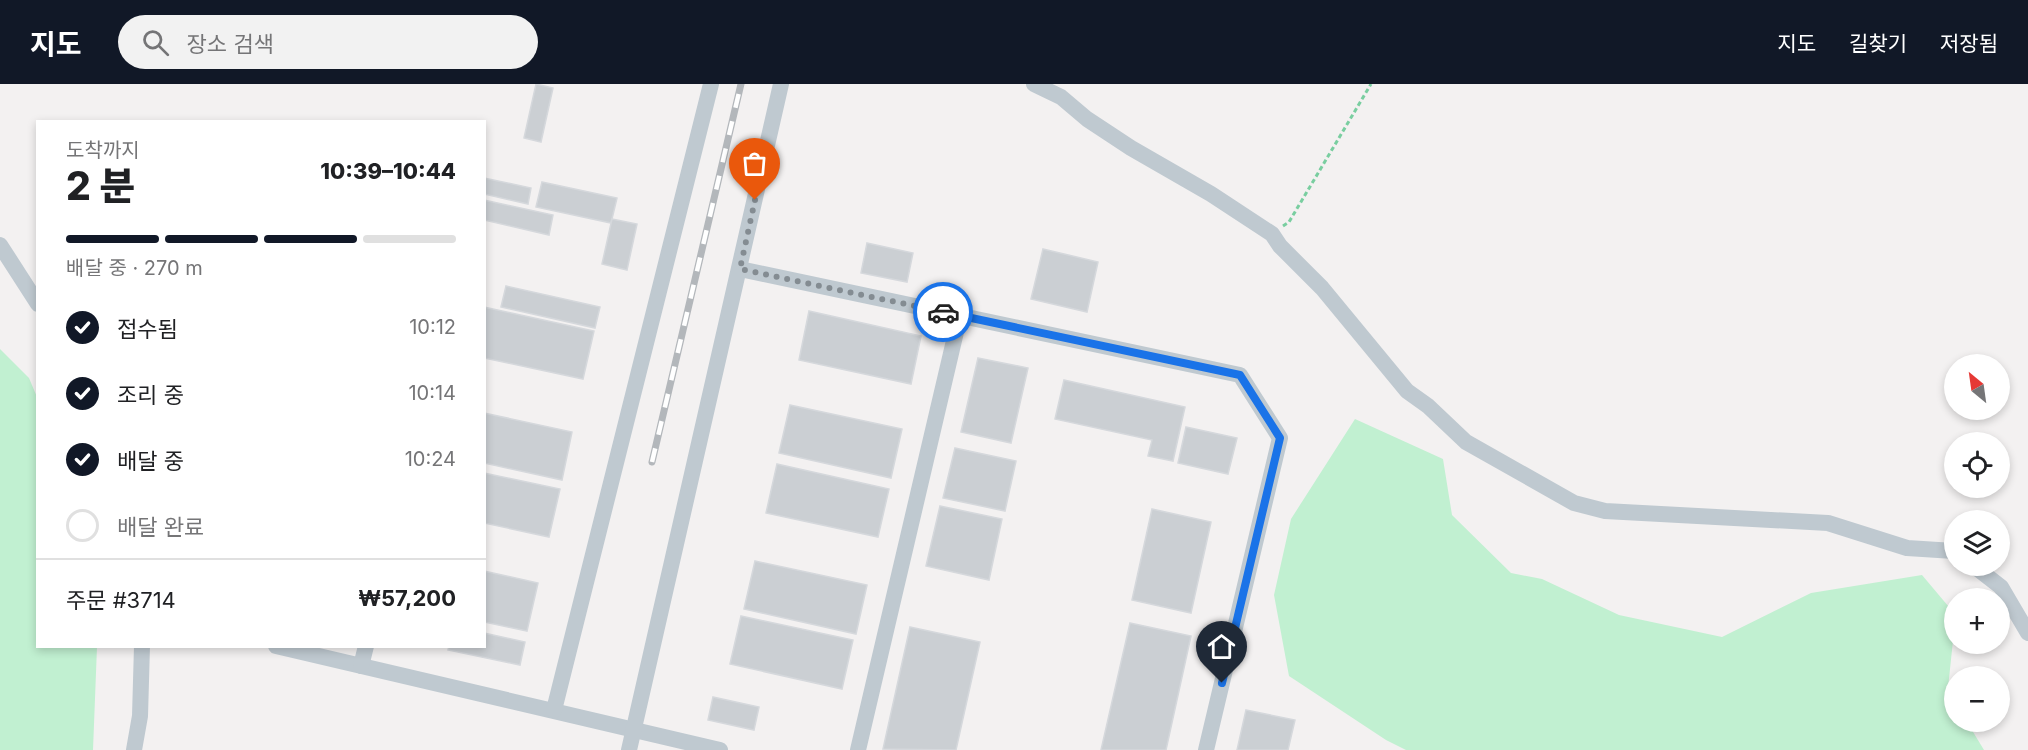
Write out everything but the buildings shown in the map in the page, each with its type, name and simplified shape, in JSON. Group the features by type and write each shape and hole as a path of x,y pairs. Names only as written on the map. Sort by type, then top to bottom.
{"street":[{"path":"554,710 711,84"},
{"path":"629,750 781,84"},
{"path":"1034,84 1061,98 1087,119 1272,234 1280,246 1322,288 1407,391 1428,406 1466,442 1574,503 1605,512 1828,523 1907,548 1944,550"},
{"path":"0,245 36,300"},
{"path":"740,269 1240,375 1280,438 1206,750"},
{"path":"858,750 960,315"},
{"path":"1987,576 2001,587 2028,633"},
{"path":"134,750 140,716 142,648"},
{"path":"284,648 720,750"},
{"path":"361,666 366,648"}],"path":[{"path":"1272,234 1289,222 1371,84"}],"green space":[{"path":"0,349 29,378 36,395 36,648 97,648 93,750 0,750"},
{"path":"1355,419 1443,459 1452,515 1511,573 1542,579 1619,615 1722,637 1811,593 1922,575 1944,601 1944,654 1952,654 1950,666 1944,666 1944,732 1973,732 1984,750 1406,750 1386,740 1289,676 1274,595 1291,519"}],"railway":[{"path":"652,462 741,84"}],"way so far":[{"path":"755,200 740,269 943,312"}],"route":[{"path":"943,312 1240,375 1280,438 1222,683"}]}
